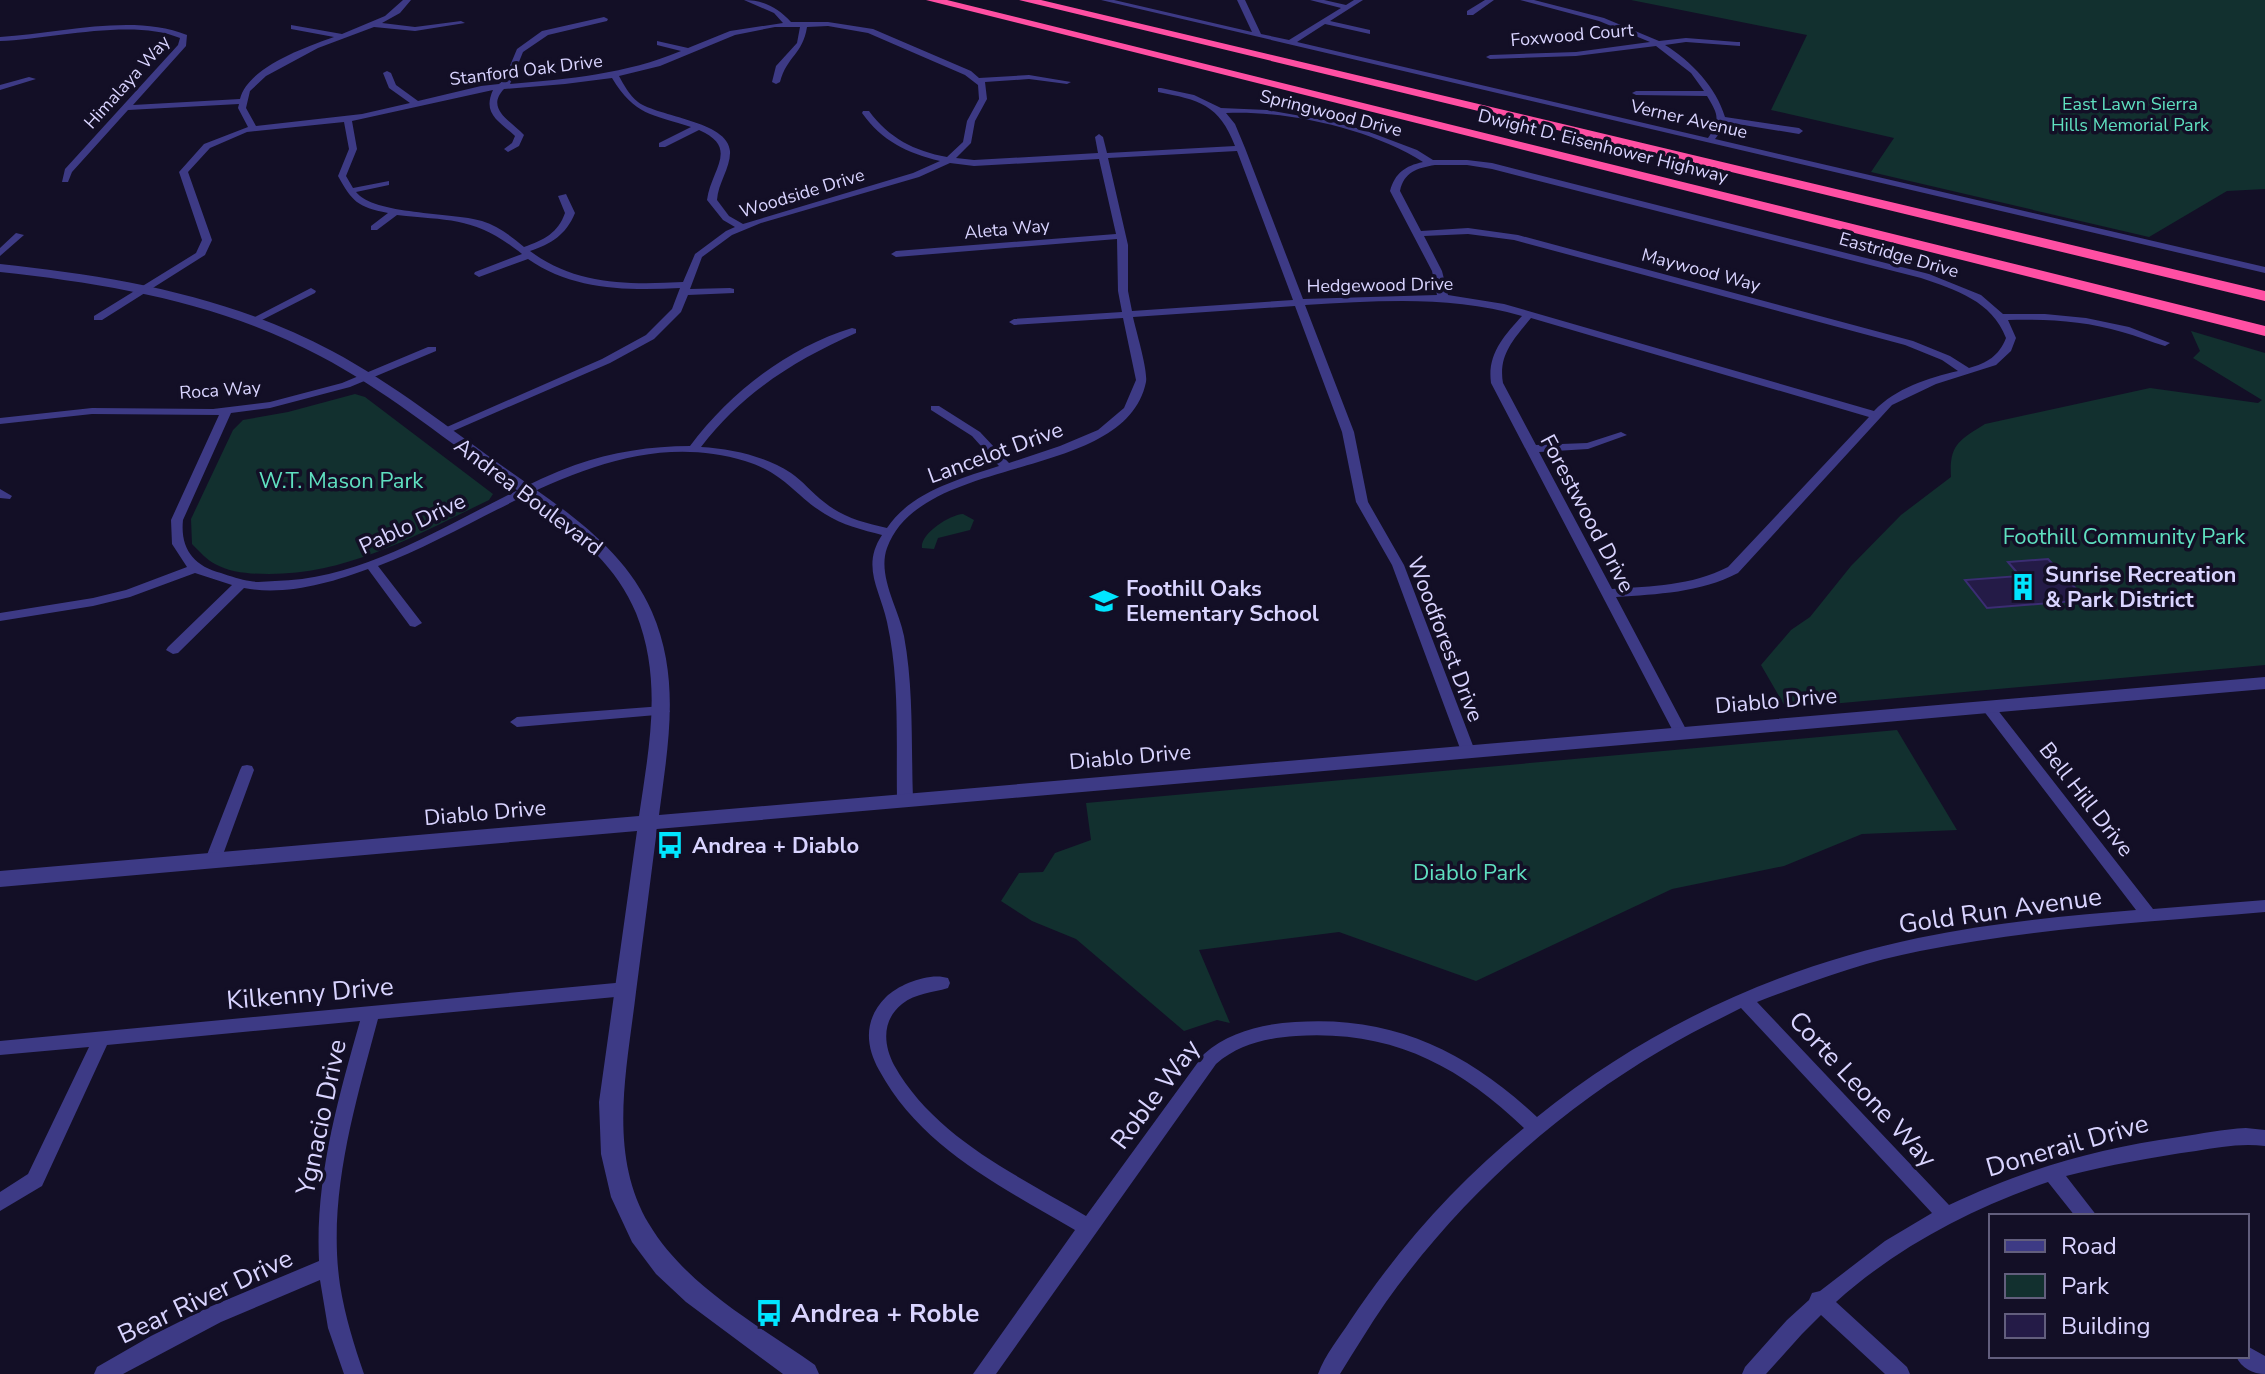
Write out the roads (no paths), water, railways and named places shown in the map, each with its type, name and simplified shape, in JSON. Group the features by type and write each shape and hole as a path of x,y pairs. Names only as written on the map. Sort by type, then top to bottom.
{"highway":[{"name":"Dwight D. Eisenhower Highway","path":"932,0 2265,331"},
{"name":"Dwight D. Eisenhower Highway","path":"1025,0 2265,296"},
{"path":"2170,309 2265,340"}],"street":[{"path":"253,128 243,113 243,101 251,86 277,65 392,16 407,0"},
{"path":"748,0 777,11 788,24"},
{"name":"Verner Avenue","path":"1105,0 2265,270"},
{"path":"1241,0 1258,36"},
{"path":"1314,0 1346,7"},
{"path":"1290,43 1359,0"},
{"path":"1470,13 1490,0"},
{"path":"1524,0 1604,21 1656,44 1690,68 1710,94 1722,119 1720,130 1710,141"},
{"path":"508,149 516,144 520,135 492,108 496,91 528,43 557,29 604,19"},
{"path":"1324,22 1367,32"},
{"path":"375,25 415,29 461,23"},
{"name":"Stanford Oak Drive","path":"147,289 191,263 207,244 183,176 185,169 207,146 253,128 348,119 463,91 614,75 657,64 733,33 788,24 842,26 885,36 979,80"},
{"path":"776,82 780,66 801,43 804,24"},
{"path":"294,27 343,36"},
{"name":"Himalaya Way","path":"0,39 143,28 172,30 182,35 185,41 68,171 65,180"},
{"name":"Foxwood Court","path":"1490,57 1576,54 1686,40 1737,44"},
{"path":"660,43 689,51"},
{"path":"387,73 390,84 416,103"},
{"path":"614,75 636,104 654,114 698,127 723,141 726,151 712,200 718,211 742,227"},
{"path":"866,113 877,128 896,142 923,154 949,160 967,143 971,121 985,93 979,80 1014,76 1067,82"},
{"path":"0,88 32,79"},
{"path":"1161,90 1195,97 1220,111"},
{"path":"1636,93 1710,94"},
{"path":"125,108 243,101"},
{"name":"Springwood Drive","path":"1220,111 1245,108 1273,111 1394,142 1431,163"},
{"name":"Woodforest Drive","path":"1220,111 1231,124 1241,148 1348,432 1362,502 1398,565 1468,751"},
{"path":"348,119 353,149 342,173 350,191 366,205 473,222 508,236 551,269 594,282 730,291"},
{"path":"1722,119 1799,131"},
{"path":"662,145 698,127"},
{"name":"Lancelot Drive","path":"888,532 921,501 1098,434 1114,425 1135,403 1141,380 1123,291 1125,262 1121,236 1099,137"},
{"name":"Woodside Drive","path":"444,432 629,349 670,319 686,289 698,256 717,240 742,227 916,175 949,160 991,163 1241,148"},
{"name":"Eastridge Drive","path":"1443,297 1437,271 1395,191 1395,183 1406,171 1431,163 1460,161 1492,166 1925,276 1976,297 2003,317"},
{"path":"350,191 386,183"},
{"path":"479,274 547,242 562,231 570,213 563,196"},
{"path":"374,228 396,211"},
{"name":"Maywood Way","path":"1417,234 1468,231 1515,237 1909,343 1946,358 1968,372"},
{"path":"0,253 19,235"},
{"name":"Aleta Way","path":"896,254 1121,236"},
{"name":"Andrea Boulevard","path":"0,268 147,289 254,320 298,338 368,376 527,491 593,542 625,577 637,596 655,640 662,676 663,711 609,1129 616,1182 631,1220 646,1244 685,1286 806,1374"},
{"path":"98,318 147,289"},
{"path":"254,320 311,291"},
{"name":"Hedgewood Drive","path":"1014,322 1299,302 1443,297 1529,314 1874,415"},
{"name":"Forestwood Drive","path":"1529,314 1497,353 1494,373 1681,733"},
{"path":"1607,593 1692,586 1720,579 1733,570 1874,415 1903,393 1941,378 1984,368 2004,355 2011,338 2003,317 2080,318 2127,329 2165,343"},
{"path":"693,450 721,414 758,382 811,349 852,331"},
{"name":"Roca Way","path":"0,421 92,411 226,411 292,401 368,376 432,349"},
{"path":"935,408 976,434 1007,468"},
{"path":"0,617 130,593 195,568 177,546 177,520 226,411"},
{"path":"1531,449 1588,446 1621,435"},
{"name":"Pablo Drive","path":"195,568 212,576 242,583 307,582 372,566 527,491 600,461 646,452 693,450 729,454 766,465 796,482 835,515 888,532"},
{"path":"888,532 879,549 877,564 899,650 905,800"},
{"path":"372,566 415,623"},
{"path":"173,650 242,583"},
{"name":"Diablo Drive","path":"0,879 2265,683"},
{"name":"Bell Hill Drive","path":"1988,707 2150,917"},
{"path":"517,722 663,711"},
{"path":"213,860 247,770"},
{"name":"Gold Run Avenue","path":"1328,1374 1424,1237 1476,1182 1535,1127 1639,1052 1743,999 1819,970 1916,945 1995,932 2265,906"},
{"path":"942,983 916,987 903,994 884,1012 876,1035 888,1072 904,1098 949,1141 1089,1228"},
{"name":"Kilkenny Drive","path":"0,1048 626,989"},
{"name":"Corte Leone Way","path":"1743,999 1945,1214"},
{"name":"Ygnacio Drive","path":"354,1374 334,1308 328,1267 327,1219 332,1167 371,1013"},
{"name":"Roble Way","path":"983,1374 1210,1059 1224,1047 1273,1031 1303,1028 1365,1031 1426,1048 1482,1079 1508,1099 1535,1127"},
{"path":"0,1202 35,1180 101,1039"},
{"name":"Donerail Drive","path":"1752,1374 1819,1300 1885,1250 1945,1214 2010,1185 2148,1147 2265,1138"},
{"path":"2052,1172 2085,1214"},
{"name":"Bear River Drive","path":"104,1374 185,1328 254,1295 328,1267"},
{"path":"1819,1300 1900,1374"}],"place":[{"name":"Sunrise Recreation & Park District","path":"2023,587"},
{"name":"Foothill Oaks Elementary School","path":"1104,601"},
{"name":"Andrea + Diablo","path":"670,845"},
{"name":"Andrea + Roble","path":"769,1313"}],"park label":[{"name":"East Lawn Sierra Hills Memorial Park","path":"2130,114"},
{"name":"W.T. Mason Park","path":"341,480"},
{"name":"Foothill Community Park","path":"2124,536"},
{"name":"Diablo Park","path":"1470,872"}]}
